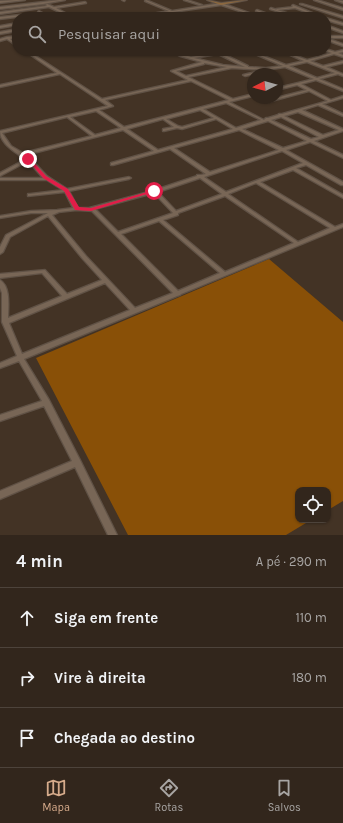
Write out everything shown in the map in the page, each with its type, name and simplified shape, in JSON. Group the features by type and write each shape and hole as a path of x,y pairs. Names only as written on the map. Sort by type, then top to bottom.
{"street":[{"path":"0,2 24,0"},
{"path":"37,0 62,12"},
{"path":"0,8 64,0"},
{"path":"185,0 203,6"},
{"path":"209,0 245,12"},
{"path":"165,12 245,0"},
{"path":"315,0 342,9"},
{"path":"336,0 343,2"},
{"path":"146,1 171,11"},
{"path":"54,8 85,3"},
{"path":"301,4 327,12 342,9"},
{"path":"309,6 326,4"},
{"path":"0,13 50,6"},
{"path":"274,10 295,6 307,12"},
{"path":"271,8 282,12"},
{"path":"302,10 316,8"},
{"path":"33,9 38,12"},
{"path":"332,13 342,16"},
{"path":"0,18 10,17"},
{"path":"331,20 342,23"},
{"path":"331,25 342,23"},
{"path":"0,27 12,25"},
{"path":"331,28 343,32"},
{"path":"331,30 336,29"},
{"path":"0,33 12,31"},
{"path":"331,38 343,37"},
{"path":"7,38 12,42"},
{"path":"0,40 12,38"},
{"path":"331,39 343,45"},
{"path":"331,54 343,51"},
{"path":"331,52 343,56"},
{"path":"34,56 110,106 0,133 10,147 28,159 48,179 66,191 77,209"},
{"path":"181,56 187,59 249,68"},
{"path":"187,59 200,56"},
{"path":"225,56 249,68"},
{"path":"261,56 343,90"},
{"path":"294,56 343,75"},
{"path":"276,68 321,56"},
{"path":"207,62 173,71 232,100"},
{"path":"323,67 343,62"},
{"path":"184,77 236,67"},
{"path":"0,86 60,73"},
{"path":"283,88 338,73"},
{"path":"102,100 190,80"},
{"path":"298,84 331,101"},
{"path":"283,97 310,90"},
{"path":"21,155 247,96"},
{"path":"112,164 343,97"},
{"path":"335,99 343,102"},
{"path":"226,102 311,140 343,157"},
{"path":"318,104 343,115"},
{"path":"201,109 281,149 343,184"},
{"path":"96,110 125,128 156,152"},
{"path":"298,110 343,130"},
{"path":"280,115 321,136"},
{"path":"68,117 95,136"},
{"path":"164,130 177,127 182,128 217,118"},
{"path":"164,119 177,127"},
{"path":"0,252 8,236 49,214 77,209 91,209 154,191 343,130"},
{"path":"171,148 208,173"},
{"path":"0,176 28,159"},
{"path":"117,234 176,214 175,213 306,163"},
{"path":"294,168 343,197"},
{"path":"199,176 298,244"},
{"path":"30,195 66,191 129,178"},
{"path":"0,179 48,179"},
{"path":"258,182 335,229"},
{"path":"154,191 175,213"},
{"path":"91,209 178,294"},
{"path":"0,217 41,211 61,211"},
{"path":"49,214 134,311"},
{"path":"160,220 224,274"},
{"path":"0,366 21,359 343,225"},
{"path":"0,276 43,271 66,297"},
{"path":"5,322 106,280"},
{"path":"0,282 5,293 5,322 21,359 46,402 113,535"},
{"path":"0,418 46,402"},
{"path":"0,495 77,462"}],"shaded area":[{"path":"269,259 343,322 343,501 331,508 331,487 295,487 295,523 306,523 286,535 128,535 36,358"}],"route":[{"path":"28,159 46,178 54,181 66,190 75,208 77,209 91,209 154,191"}]}
